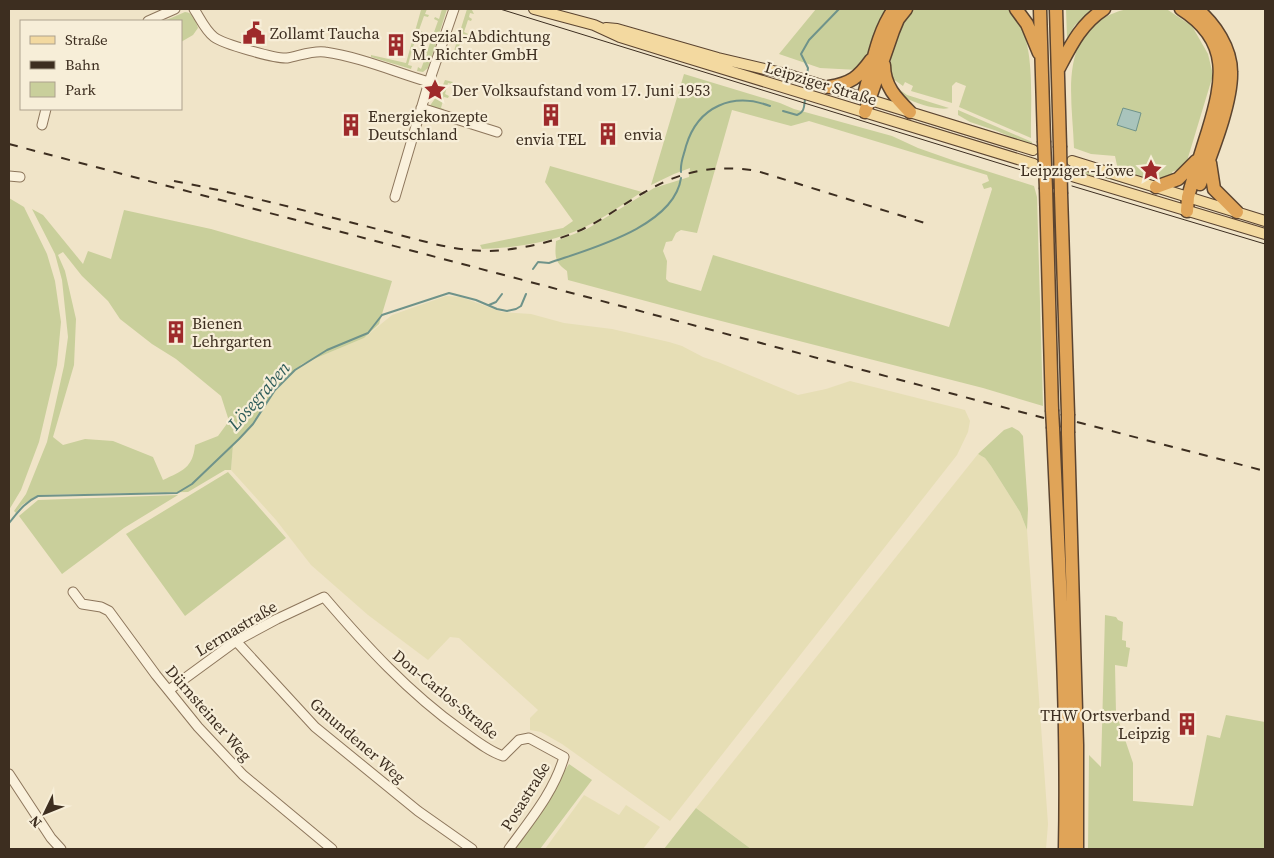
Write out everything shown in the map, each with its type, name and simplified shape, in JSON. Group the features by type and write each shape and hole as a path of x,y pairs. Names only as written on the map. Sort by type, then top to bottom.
{"highway":[{"path":"862,111 878,59 883,28 894,9"},
{"path":"829,87 841,85 854,79 878,59 898,19 906,9"},
{"path":"1016,9 1027,24 1042,63"},
{"path":"1040,9 1052,410 1062,657 1065,849"},
{"path":"1056,9 1077,745 1077,849"},
{"path":"1057,71 1078,33 1089,20 1104,9"},
{"path":"1181,9 1200,23 1216,48 1219,61 1219,91 1204,157 1212,186 1237,212"},
{"path":"1187,211 1204,157 1228,96 1231,71 1227,50 1216,30 1197,9"},
{"path":"878,59 887,86 910,112"},
{"path":"1156,187 1178,179 1204,157"}],"main road":[{"name":"Leipziger Straße","path":"534,9 1034,164"},
{"name":"Leipziger Straße","path":"600,28 616,28 718,58 773,70 1033,150"},
{"path":"1072,161 1265,220"},
{"path":"1072,176 1265,234"}],"street":[{"path":"150,20 175,9"},
{"path":"194,9 214,38 226,43 284,58 322,51 340,54 429,82"},
{"path":"395,197 429,82 454,9"},
{"path":"421,108 497,132"},
{"path":"42,125 46,110"},
{"path":"9,176 20,177"},
{"name":"Dürnsteiner Weg","path":"73,592 82,604 101,606 109,611 198,728 243,775 332,849"},
{"name":"Lermastraße","path":"168,690 236,642 277,619 324,597"},
{"name":"Don-Carlos-Straße","path":"324,597 385,666 449,721 492,752 504,756 519,740 529,738 564,758"},
{"name":"Gmundener Weg","path":"236,642 315,727 418,811 472,849"},
{"name":"Posastraße","path":"510,849 559,776 564,758"},
{"path":"9,774 51,838 61,849"}],"shaded area":[{"path":"446,296 461,297 502,312 531,314 564,323 612,329 669,342 798,395 850,381 965,410 970,421 968,432 957,455 670,821 562,744 541,732 530,730 530,718 538,710 459,638 450,637 428,660 368,615 311,565 276,520 231,470 233,445 251,426 274,392 302,364 364,338 392,315"},
{"path":"978,454 985,458 991,466 1020,512 1027,530 1048,824 1046,849 751,849 696,808"},
{"path":"584,795 619,815 626,805 660,827 643,849 545,849"}],"green space":[{"path":"420,9 427,9 425,14 429,15 428,17 424,16 419,30 423,34 418,33 413,47 417,51 412,50 408,65 412,66 411,69 371,57 371,55 406,63"},
{"path":"442,9 447,9 428,68 423,72 417,71 418,67 421,69 427,53 422,52 423,50 427,52 432,37 428,35 433,35 438,21 434,19 435,17 439,19"},
{"path":"467,9 472,10 474,14 470,13 469,17 472,19 471,21 468,20 464,32 468,34 463,34 457,53 460,56 453,54"},
{"path":"816,9 889,9 877,27 866,59 858,70 820,68 779,54"},
{"path":"914,9 1008,9 1018,20 1028,50 1031,87 1031,138 959,107 966,86 956,82 952,86 952,103 911,91 913,86 905,82 903,86 893,79 891,62 895,42 903,23"},
{"path":"1066,9 1094,9 1075,25 1067,38"},
{"path":"1127,9 1168,10 1192,26 1208,54 1213,75 1187,161 1179,169 1172,172 1174,177 1152,179 1132,175 1118,170 1115,156 1091,154 1074,148 1071,84 1073,64 1079,46 1088,30 1104,18"},
{"path":"188,12 192,15 198,28 193,35 182,41 182,20 166,20"},
{"path":"684,74 794,109 892,136 918,148 1034,186 1037,197 1043,406 983,388 568,280 567,271 556,258 556,241 587,229 654,188 689,177 690,168 651,185","holes":["732,110 791,126 809,121 987,175 989,181 982,184 984,189 991,187 992,189 949,327 713,255 701,291 669,282 666,279 667,261 663,251 666,242 672,241 676,233 681,230 697,233"]},
{"path":"445,80 453,82 452,84 448,83 445,94 449,96 448,98 444,97 441,108 444,109 443,111 429,107 441,90"},
{"path":"893,87 907,95 949,108 933,107 915,102 904,97"},
{"path":"958,110 1032,142 1032,146 970,122 958,115"},
{"path":"550,166 642,192 598,220 571,233 534,243 482,249 480,245 563,228 573,221 545,182"},
{"path":"1075,167 1177,198 1077,172 1074,171"},
{"path":"9,198 24,207 47,254 55,281 61,322 57,365 39,442 21,490 9,510"},
{"path":"32,209 43,215 83,264 88,251 111,259 124,210 211,229 392,281 379,324 364,338 302,364 286,378 251,426 233,445 231,470 225,470 188,492 38,495 22,505 16,513 14,511 26,494 47,442 64,366 68,337 62,280 55,254","holes":["63,252 82,276 108,301 120,319 152,344 176,359 221,396 229,421 218,436 195,445 192,459 185,468 163,480 153,457 113,441 85,439 63,445 53,437 74,365 76,319 65,271 58,255"]},
{"path":"1012,427 1023,436 1028,509 1027,530 1020,512 991,466 985,458 978,454 1004,430"},
{"path":"228,472 286,538 185,616 126,534"},
{"path":"178,495 124,528 62,574 19,516 38,500"},
{"path":"1105,615 1116,617 1123,622 1122,640 1126,641 1126,647 1130,648 1127,667 1115,665 1116,713 1133,763 1133,801 1193,806 1207,735 1220,738 1226,715 1265,722 1265,849 1088,849 1089,755 1101,767"},
{"path":"569,764 592,780 540,849 514,849"},
{"path":"696,808 751,849 664,849"}],"water":[{"path":"1123,108 1141,113 1136,131 1117,125"}],"waterway":[{"name":"Lösegraben","path":"807,75 808,68 801,54 809,40 839,9"},
{"name":"Lösegraben","path":"783,111 797,115 800,114 804,108 805,99"},
{"name":"Lösegraben","path":"681,172 682,159 692,132 708,112 730,102 756,102 770,106"},
{"name":"Lösegraben","path":"533,269 538,262 549,263 586,251 627,234 647,223 663,210 675,195 681,178"},
{"name":"Lösegraben","path":"9,523 25,504 38,496 177,493 192,484 239,439 253,424 275,390 295,370 327,350 368,333 382,315 449,293 507,311 521,306 526,294"},
{"path":"489,305 496,302 502,294"}],"tram line":[{"path":"500,9 1034,174"},
{"path":"1072,186 1265,244"}],"railway":[{"path":"9,144 1044,418"},
{"path":"174,181 276,203 440,245 487,251 535,245 577,232 638,196 672,179 699,171 728,168 757,171 928,224"},
{"path":"1077,422 1265,471"}],"place":[{"name":"Zollamt Taucha","path":"254,33"},
{"name":"Spezial-Abdichtung M. Richter GmbH","path":"396,45"},
{"name":"Der Volksaufstand vom 17. Juni 1953","path":"435,90"},
{"name":"envia TEL","path":"551,115"},
{"name":"Energiekonzepte Deutschland","path":"351,125"},
{"name":"envia","path":"608,134"},
{"name":"Leipziger -Löwe","path":"1151,170"},
{"name":"Bienen Lehrgarten","path":"176,332"},
{"name":"THW Ortsverband Leipzig","path":"1187,724"}]}
